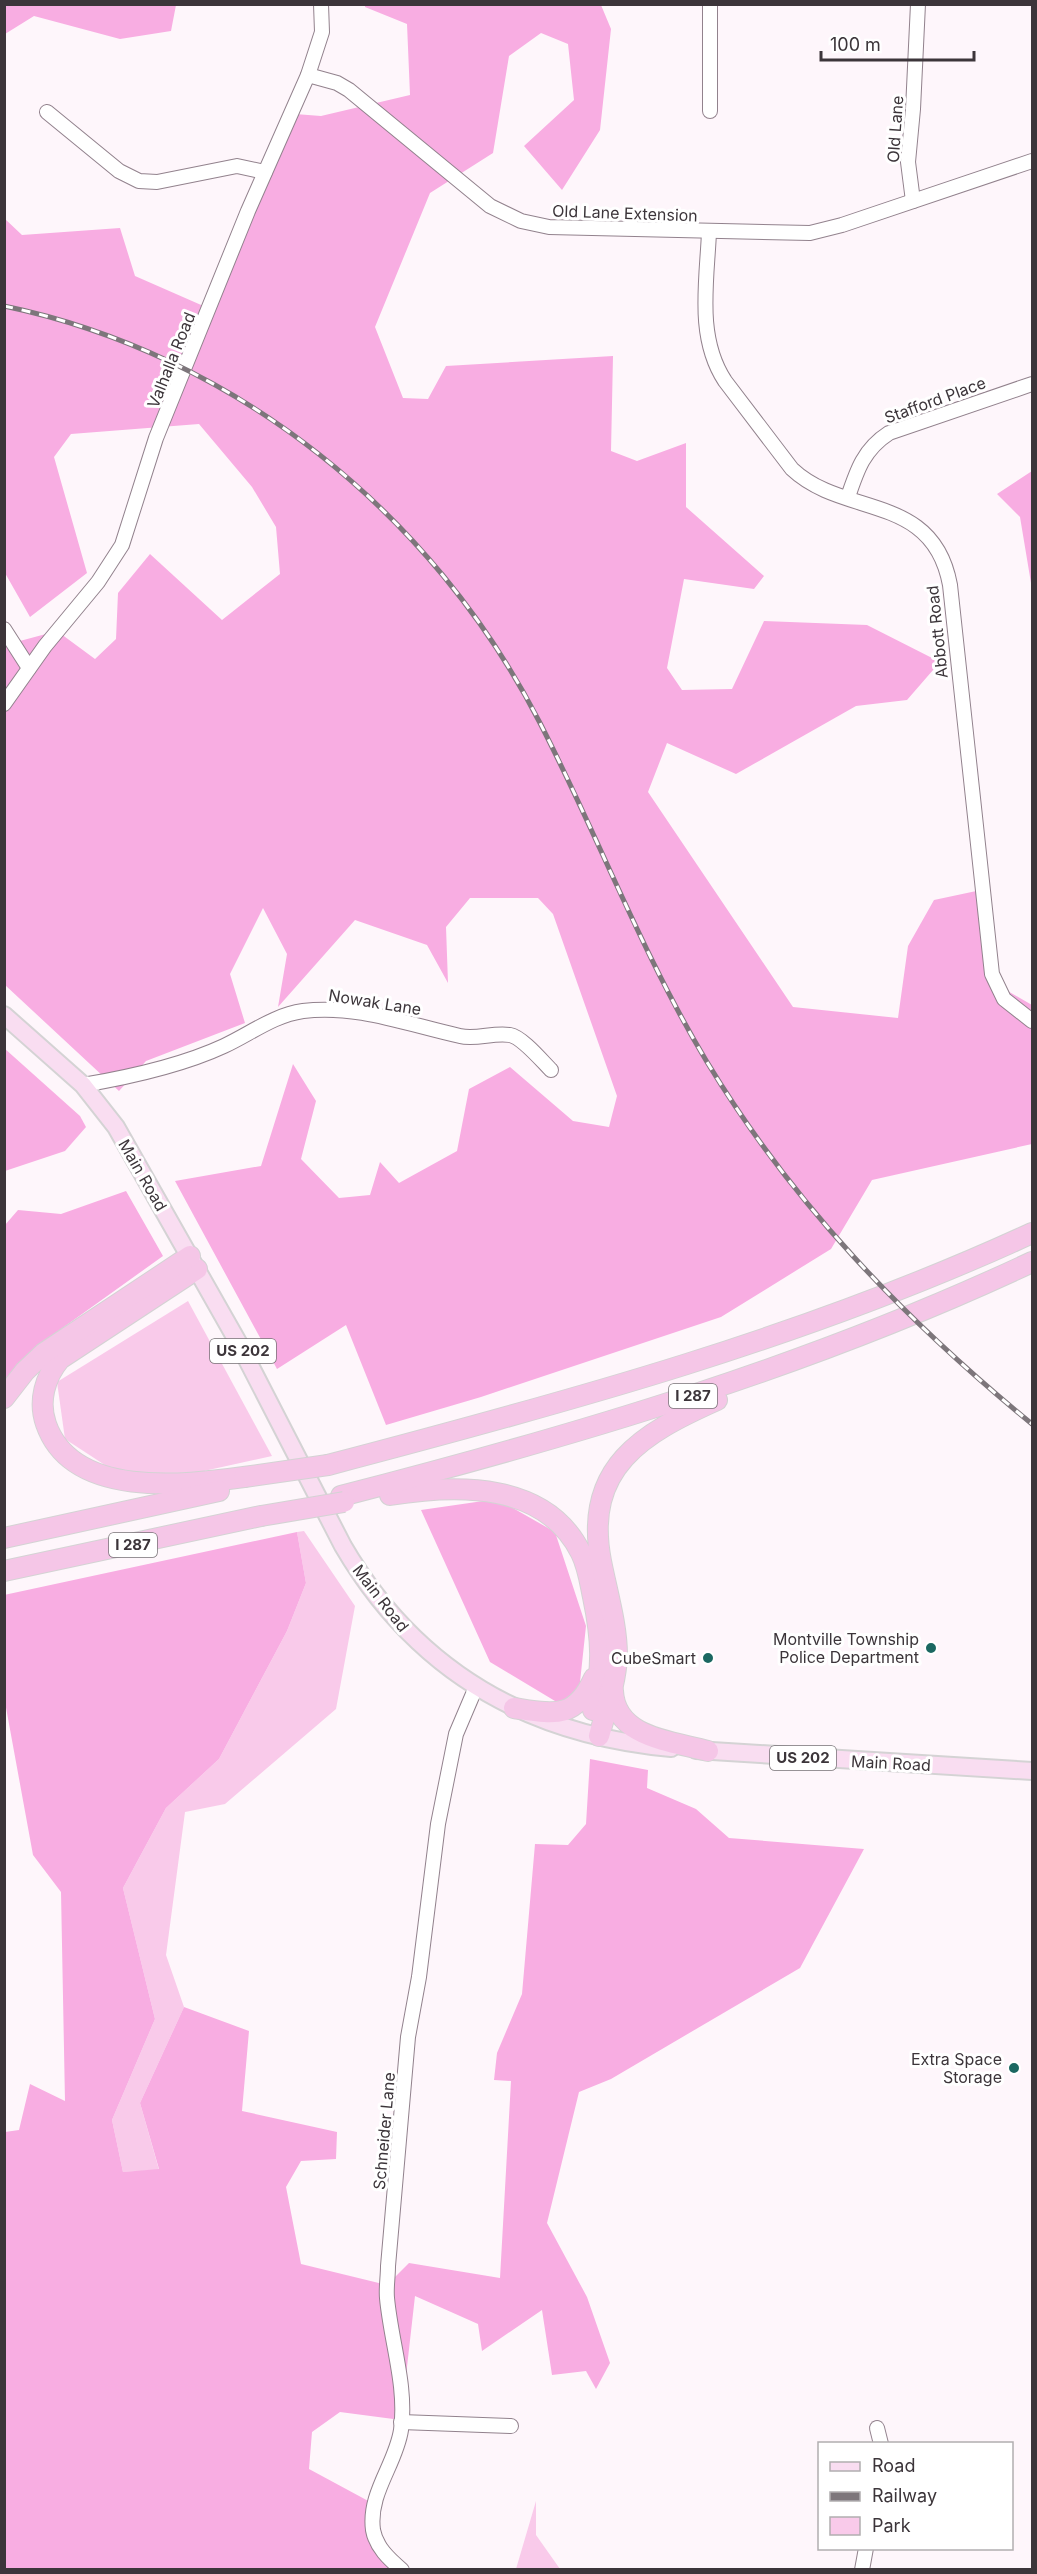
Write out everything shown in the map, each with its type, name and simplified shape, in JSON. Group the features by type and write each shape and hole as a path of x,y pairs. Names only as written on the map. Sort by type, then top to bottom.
{"highway":[{"name":"I 287","path":"4,1539 246,1481 328,1465 565,1401 735,1349 845,1311 1032,1233"},
{"path":"4,1398 25,1371 44,1353 194,1262"},
{"path":"194,1262 60,1359 45,1386 44,1418 54,1440 63,1451 87,1468 114,1479 177,1484 246,1481"},
{"name":"I 287","path":"4,1571 343,1499 633,1416 745,1379 855,1337 1032,1263"},
{"path":"708,1751 644,1733 628,1725 617,1711 613,1684 616,1642 597,1533 604,1494 622,1459 640,1441 667,1424 855,1337"},
{"path":"343,1499 455,1488 502,1493 530,1502 566,1530 586,1566 597,1615 602,1655 594,1735"},
{"path":"514,1708 551,1713 570,1709 584,1697 602,1655"},
{"path":"594,1735 613,1684"}],"main road":[{"name":"Main Road","path":"4,1015 83,1085 116,1127 194,1262 357,1570 391,1616 431,1654 476,1687 514,1708 549,1722 636,1744 708,1751 1032,1771"}],"street":[{"name":"Valhalla Road","path":"4,704 59,628 98,582 122,545 156,438 265,172 308,75 322,32 321,4"},
{"path":"710,4 710,111"},
{"name":"Old Lane","path":"913,201 908,162 918,4"},
{"name":"Old Lane Extension","path":"308,75 337,83 349,90 490,206 521,221 555,228 810,233 842,225 913,201"},
{"path":"47,112 119,171 139,181 157,182 237,166 265,172"},
{"path":"913,201 1032,161"},
{"name":"Abbott Road","path":"709,231 706,331 708,345 717,369 792,469 814,486 892,512 916,527 935,546 949,578 992,974 1004,999 1032,1021"},
{"name":"Stafford Place","path":"848,497 864,456 878,440 889,433 1032,384"},
{"path":"4,629 30,668"},
{"name":"Nowak Lane","path":"83,1085 107,1081 192,1058 225,1045 280,1016 302,1011 329,1010 411,1022 463,1037 512,1035 522,1041 551,1070"},
{"name":"Schneider Lane","path":"402,2570 378,2544 372,2516 374,2503 399,2437 401,2422 399,2374 387,2296 408,2037 419,1977 438,1824 450,1755 476,1687"},
{"path":"401,2422 511,2426"},
{"path":"877,2428 880,2442"},
{"path":"862,2570 866,2550"}],"green space":[{"path":"188,1301 272,1456 172,1478 114,1471 65,1439 57,1382"},
{"path":"304,1531 355,1606 336,1709 225,1804 185,1812 166,1955 184,2007 140,2103 159,2170 123,2172 112,2120 155,2019 123,1888 166,1808 219,1759 287,1631 306,1583 297,1532"},
{"path":"536,2501 536,2535 560,2569 516,2569"}],"shaded area":[{"path":"5,4 176,5 171,31 120,39 34,16 5,34"},
{"path":"365,5 601,5 611,29 600,130 562,190 524,146 574,100 568,44 541,33 509,56 493,153 430,193 375,327 403,398 428,399 446,366 613,356 611,451 637,461 686,443 686,507 764,576 754,589 684,579 667,668 682,690 732,689 764,621 867,625 940,662 907,700 856,706 736,774 667,743 648,792 793,1007 898,1018 908,946 934,900 981,890 994,983 1032,1005 1032,1144 872,1180 831,1249 721,1317 481,1397 386,1425 346,1325 277,1369 175,1181 261,1166 293,1064 316,1101 301,1159 339,1198 370,1195 380,1162 399,1183 457,1151 469,1089 510,1067 573,1121 609,1127 617,1096 553,914 538,898 470,898 446,927 448,983 427,945 355,920 278,1007 287,954 263,908 230,974 245,1023 146,1061 119,1091 5,985 5,645 57,631 95,659 116,639 118,593 150,554 222,620 280,574 276,527 252,487 199,424 71,434 54,457 87,573 30,617 5,573 4,218 22,235 120,228 135,276 208,308 295,114 321,116 410,95 407,24 365,7"},
{"path":"1032,471 1032,589 1020,517 997,494"},
{"path":"4,1048 80,1116 86,1127 65,1151 5,1171"},
{"path":"126,1191 163,1256 43,1342 5,1385 5,1225 18,1210 61,1214"},
{"path":"497,1499 555,1532 586,1626 580,1682 618,1718 555,1701 490,1662 421,1510"},
{"path":"297,1532 306,1583 287,1631 219,1759 166,1808 123,1888 155,2019 112,2120 123,2172 159,2169 140,2103 184,2007 249,2031 242,2111 337,2132 336,2159 301,2161 286,2187 301,2264 387,2285 409,2263 500,2278 511,2081 494,2080 497,2053 522,1994 535,1844 568,1845 586,1824 590,1759 648,1770 647,1788 696,1809 729,1838 864,1849 800,1968 611,2079 579,2092 547,2223 587,2297 610,2363 596,2389 586,2371 552,2375 542,2310 482,2351 478,2324 415,2296 401,2420 340,2412 312,2432 309,2469 372,2503 369,2529 400,2569 5,2569 5,2132 19,2130 30,2084 65,2101 61,1892 33,1855 5,1702 4,1595"}],"railway":[{"path":"4,306 89,329 171,362 247,404 319,454 385,512 444,576 496,647 540,723 662,979 707,1062 740,1114 814,1212 854,1257 940,1344 1032,1424"}],"place":[{"name":"Montville Township Police Department","path":"931,1648"},
{"name":"CubeSmart","path":"708,1658"},
{"name":"Extra Space Storage","path":"1014,2068"}]}
